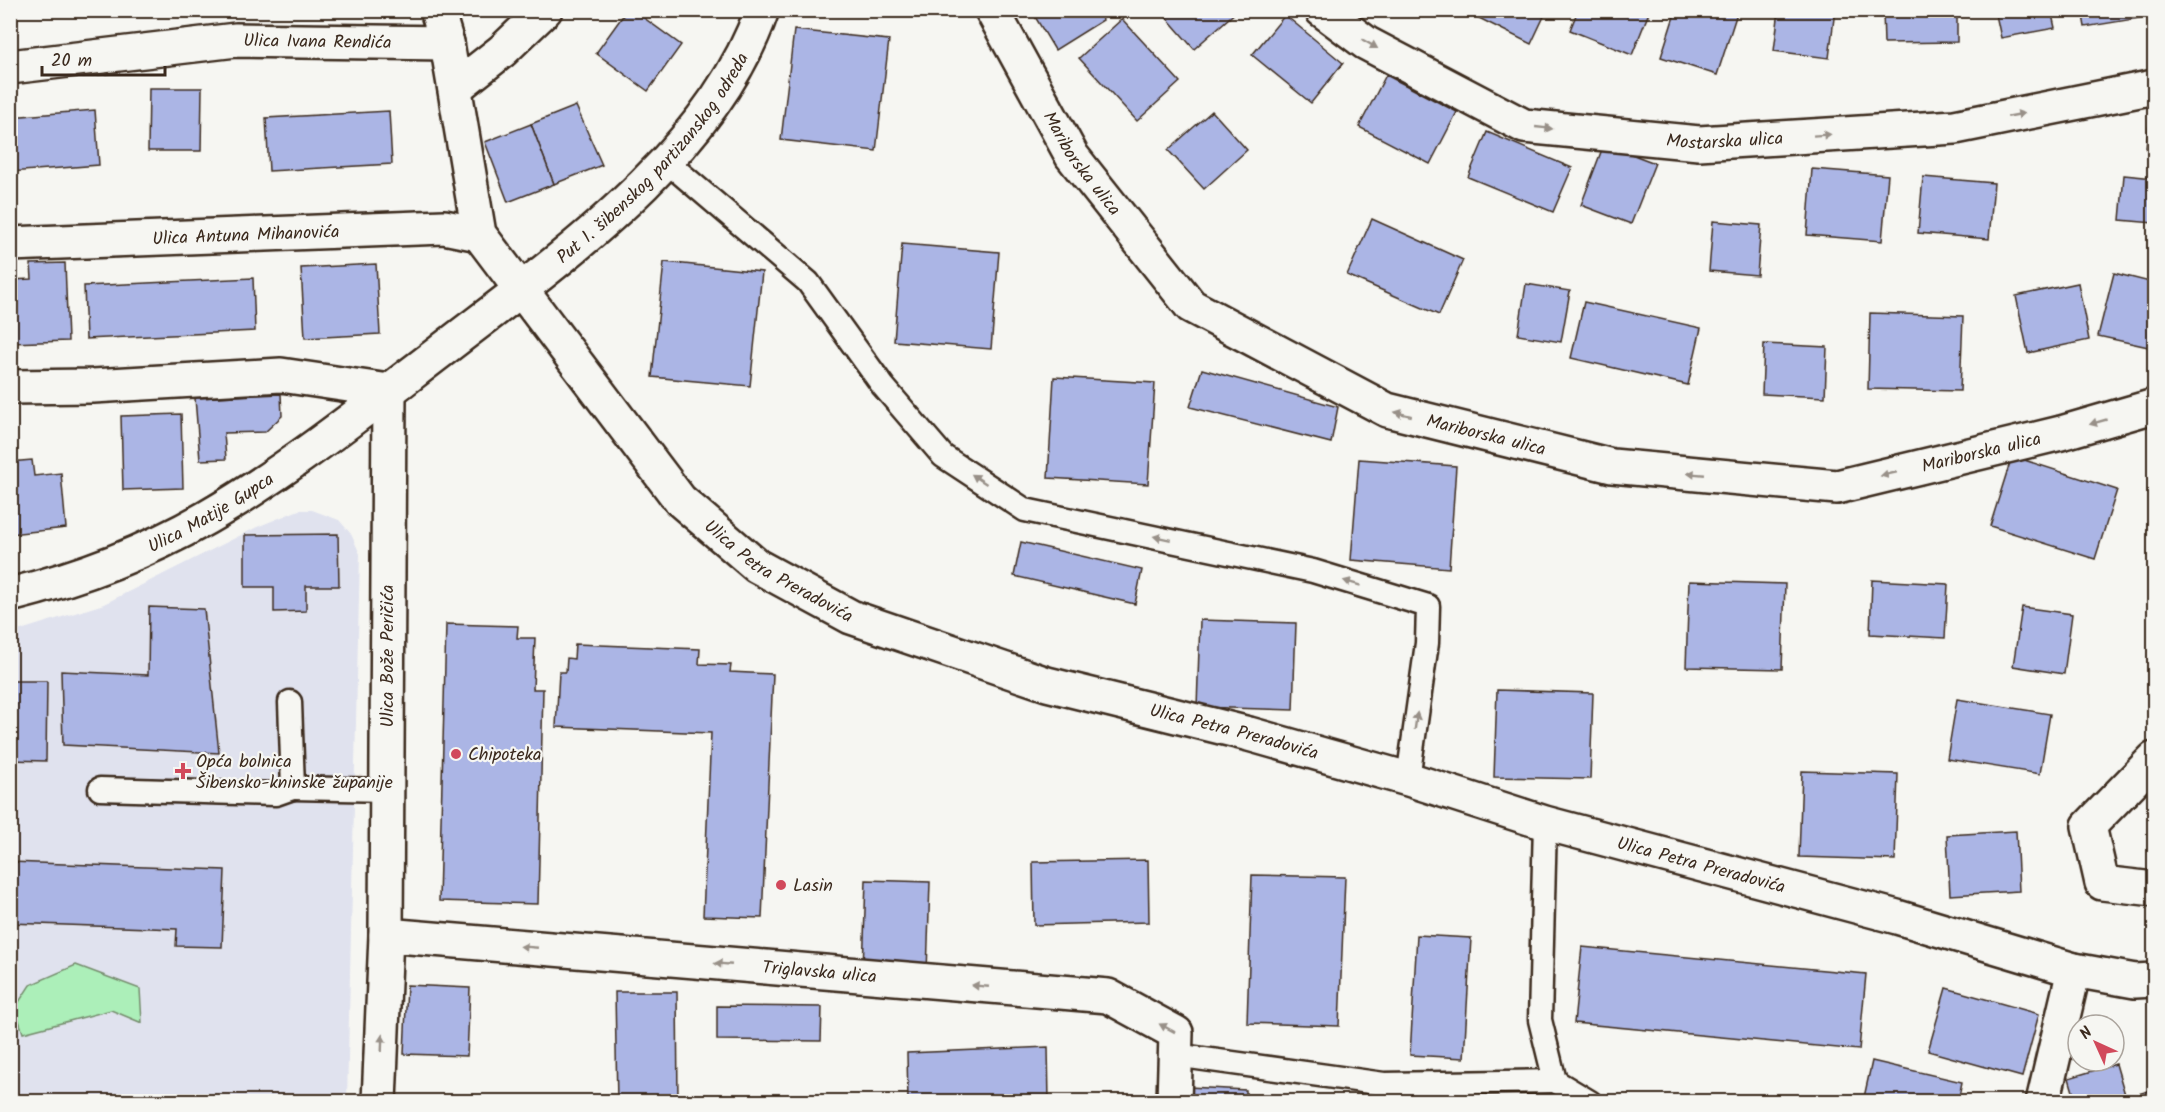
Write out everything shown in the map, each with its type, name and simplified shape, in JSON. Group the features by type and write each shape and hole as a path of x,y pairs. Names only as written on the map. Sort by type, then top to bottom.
{"street":[{"path":"437,10 447,44 479,234"},
{"path":"455,88 502,51 545,10"},
{"name":"Put 1. šibenskog partizanskog odreda","path":"521,289 577,246 666,161 723,91 762,10"},
{"name":"Mariborska ulica","path":"992,10 1072,156 1191,306 1386,410 1612,466 1837,487 2061,433 2154,406"},
{"name":"Mostarska ulica","path":"1322,10 1366,43 1524,126 1699,143 1955,127 2154,87"},
{"name":"Ulica Ivana Rendića","path":"10,66 236,40 447,44"},
{"name":"Ulica Antuna Mihanovića","path":"10,244 444,227 479,234"},
{"name":"Ulica Petra Preradovića","path":"479,234 680,500 758,566 851,617 1047,684 1249,734 1408,779 1545,823 1897,917 2074,970 2135,981 2154,980"},
{"name":"Ulica Matije Gupca","path":"10,595 121,560 206,518 298,458 521,289"},
{"path":"10,387 93,386 281,375 388,391"},
{"name":"Ulica Bože Peričića","path":"379,1101 386,935 388,391"},
{"path":"2154,759 2090,826 2102,883 2154,889"},
{"name":"Triglavska ulica","path":"386,935 1108,996 1176,1033 1174,1101"},
{"path":"2043,1101 2074,970"}],"lane":[{"path":"666,161 808,282 883,386 943,456 1025,510 1313,571 1428,606 1427,643 1408,779"},
{"path":"290,702 293,788"},
{"path":"100,789 276,794 293,788 387,790"},
{"path":"1545,823 1539,1020 1555,1082"},
{"path":"1175,1055 1384,1084 1555,1082 1590,1101"}],"shaded area":[{"name":"Opća bolnica Šibensko-kninske županije","path":"299,510 312,510 339,520 351,534 360,554 347,1101 11,1102 11,633 104,604 257,527"}],"green space":[{"path":"76,965 140,989 142,1023 111,1010 23,1033 15,1008 30,985"}],"building":[{"path":"627,10 633,10 681,45 648,91 596,53"},
{"path":"1031,10 1097,10 1103,20 1055,50"},
{"path":"1160,10 1238,10 1194,49"},
{"path":"1463,10 1547,10 1531,44"},
{"path":"1578,10 1650,10 1632,55 1570,30"},
{"path":"1676,10 1738,10 1717,75 1661,57"},
{"path":"1779,10 1835,10 1829,58 1774,51"},
{"path":"1883,10 1957,10 1957,42 1884,43"},
{"path":"1995,10 2051,10 2055,28 2001,38"},
{"path":"2082,10 2145,10 2146,17 2085,27"},
{"path":"1285,15 1343,63 1311,103 1252,55"},
{"path":"1122,19 1180,82 1137,121 1079,58"},
{"path":"794,30 889,40 876,151 781,140"},
{"path":"1386,75 1457,112 1430,164 1359,127"},
{"path":"149,88 202,88 201,151 148,151"},
{"path":"576,106 602,165 554,184 531,124"},
{"path":"2151,106 2154,107 2154,150 2146,149"},
{"path":"95,110 99,165 10,172 10,117"},
{"path":"389,111 392,164 269,171 266,118"},
{"path":"1212,111 1247,150 1204,189 1168,150"},
{"path":"531,124 554,184 508,202 485,142"},
{"path":"1487,132 1572,168 1553,212 1468,177"},
{"path":"1604,144 1655,163 1631,224 1581,205"},
{"path":"1812,169 1888,175 1882,241 1807,235"},
{"path":"2124,175 2154,178 2154,223 2120,220"},
{"path":"1923,177 1994,183 1989,239 1918,233"},
{"path":"1372,219 1463,260 1439,315 1347,275"},
{"path":"1713,221 1761,225 1757,275 1709,271"},
{"path":"902,244 999,252 991,349 894,341"},
{"path":"664,262 762,272 750,386 652,377"},
{"path":"65,263 68,341 10,343 10,280 32,279 31,264"},
{"path":"376,264 380,334 305,338 301,268"},
{"path":"2114,273 2154,283 2153,348 2098,336"},
{"path":"253,278 255,331 86,339 84,286"},
{"path":"2078,283 2089,340 2028,353 2016,296"},
{"path":"1526,284 1570,291 1561,342 1518,335"},
{"path":"1584,302 1701,328 1688,385 1571,358"},
{"path":"1870,313 1963,316 1960,391 1868,389"},
{"path":"1764,344 1827,347 1825,397 1762,394"},
{"path":"1202,369 1338,407 1331,443 1190,407"},
{"path":"1054,377 1155,383 1148,484 1048,478"},
{"path":"281,394 282,416 265,432 224,433 226,459 200,460 195,398"},
{"path":"181,414 183,488 123,490 121,416"},
{"path":"2012,456 2117,490 2095,559 1990,526"},
{"path":"1359,459 1456,466 1449,568 1351,560"},
{"path":"32,460 34,476 61,473 66,528 10,534 10,462"},
{"path":"338,534 339,586 306,586 306,611 274,612 274,587 245,587 245,535"},
{"path":"1021,542 1142,570 1135,604 1014,576"},
{"path":"1872,580 1948,584 1945,638 1870,634"},
{"path":"1689,581 1785,584 1782,669 1686,667"},
{"path":"149,607 204,609 219,753 63,745 61,671 148,675"},
{"path":"2022,607 2072,614 2064,674 2013,666"},
{"path":"1200,620 1296,623 1293,710 1197,707"},
{"path":"446,624 518,626 517,638 535,638 533,689 543,689 538,904 439,901"},
{"path":"575,644 700,649 699,664 731,665 730,672 773,674 762,918 703,916 711,733 556,727 559,672 566,672 567,658 574,659"},
{"path":"10,681 47,681 46,761 10,760"},
{"path":"1497,690 1593,693 1590,779 1494,777"},
{"path":"1957,699 2050,714 2040,774 1947,759"},
{"path":"1802,771 1898,774 1895,860 1799,857"},
{"path":"2016,831 2019,891 1950,895 1947,835"},
{"path":"1148,860 1149,922 1034,925 1033,862"},
{"path":"10,862 225,870 222,947 176,946 177,929 10,923"},
{"path":"1252,875 1345,877 1339,1026 1247,1023"},
{"path":"866,880 930,882 927,972 863,970"},
{"path":"1417,935 1471,938 1464,1058 1410,1055"},
{"path":"1582,947 1866,974 1859,1050 1574,1023"},
{"path":"407,985 470,988 467,1056 404,1054"},
{"path":"1946,988 2039,1014 2022,1077 1928,1051"},
{"path":"615,992 677,992 678,1102 617,1102"},
{"path":"717,1006 822,1007 821,1041 717,1040"},
{"path":"1048,1047 1049,1102 908,1102 907,1053"},
{"path":"1872,1061 1962,1082 1958,1102 1863,1102"},
{"path":"2086,1073 2119,1073 2126,1098 2154,1089 2154,1102 2076,1102 2069,1078"},
{"path":"1188,1087 1246,1090 1246,1102 1187,1102"}],"place":[{"name":"Chipoteka","path":"456,754"},
{"name":"Opća bolnica Šibensko-kninske županije","path":"183,771"},
{"name":"Lasin","path":"781,885"}]}
